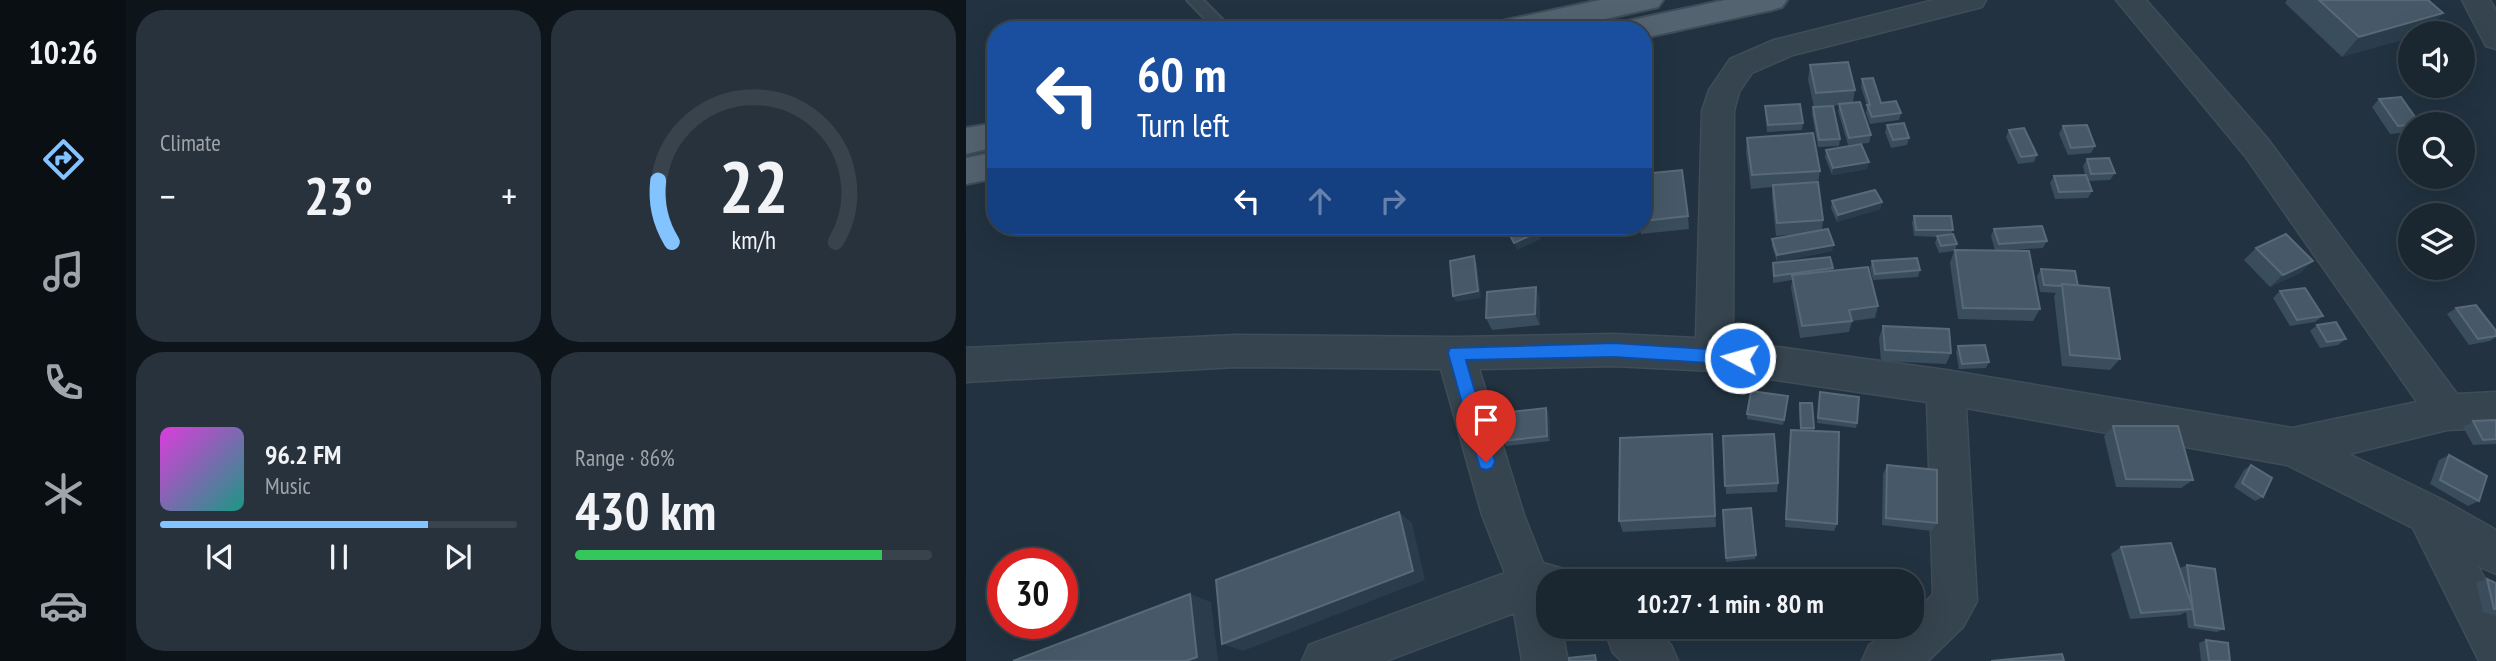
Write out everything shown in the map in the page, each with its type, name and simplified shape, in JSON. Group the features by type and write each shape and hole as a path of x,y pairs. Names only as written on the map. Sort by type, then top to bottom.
{"main road":[{"path":"1549,21 1648,0"},
{"path":"1652,26 1772,0"},
{"path":"966,141 987,137"},
{"path":"966,171 987,167"}],"street":[{"path":"1714,355 1718,111 1724,90 1741,66 1784,47 1972,0"},
{"path":"2130,0 2256,147 2447,412"},
{"path":"2476,0 2496,39"},
{"path":"966,365 1236,351 1456,353 1614,350 1714,355 1946,387 2292,447 2428,514 2496,553"},
{"path":"1456,353 1503,515 1536,577"},
{"path":"1885,661 1914,646 1937,624 1955,601 1946,387"},
{"path":"2292,447 2447,412 2496,410"},
{"path":"2428,514 2496,647"},
{"path":"1325,661 1536,586"},
{"path":"1544,639 1545,661"},
{"path":"1631,639 1655,661"}],"lane":[{"path":"1194,0 1216,21"}],"building":[{"path":"2319,0 2428,0 2443,13 2415,21 2398,21 2398,26 2359,37"},
{"path":"1848,62 1855,90 1816,93 1810,65"},
{"path":"1873,78 1881,103 1896,101 1901,113 1872,117 1862,79"},
{"path":"2402,98 2412,112 2398,112 2398,126 2379,99"},
{"path":"1860,102 1871,135 1849,138 1839,104"},
{"path":"1800,104 1803,123 1768,125 1765,106"},
{"path":"1833,106 1840,139 1819,140 1813,107"},
{"path":"1904,123 1909,138 1893,140 1887,125"},
{"path":"2087,125 2095,146 2071,148 2063,126"},
{"path":"2024,128 2037,155 2021,157 2009,130"},
{"path":"1813,133 1820,171 1752,175 1747,138"},
{"path":"1861,144 1869,162 1833,168 1826,150"},
{"path":"2109,158 2115,173 2091,174 2087,159"},
{"path":"1682,170 1688,216 1652,220 1652,173"},
{"path":"2086,175 2092,191 2059,192 2054,176"},
{"path":"1818,182 1823,220 1777,223 1773,185"},
{"path":"1875,190 1882,202 1838,215 1832,201"},
{"path":"1914,216 1951,216 1953,230 1916,230"},
{"path":"2042,226 2047,241 1999,244 1994,229"},
{"path":"1828,229 1834,245 1777,255 1772,239"},
{"path":"1953,234 1957,244 1941,246 1937,236"},
{"path":"2286,234 2313,261 2283,275 2256,248"},
{"path":"1510,235 1531,235 1514,243"},
{"path":"1955,250 2029,251 2040,309 1963,308"},
{"path":"1474,256 1478,291 1453,296 1450,261"},
{"path":"1830,257 1833,268 1774,276 1773,263"},
{"path":"1917,258 1920,270 1875,274 1872,261"},
{"path":"1868,267 1878,306 1849,310 1852,321 1802,326 1792,275"},
{"path":"2041,269 2075,271 2078,286 2044,285"},
{"path":"2062,284 2109,288 2120,359 2070,355"},
{"path":"1536,287 1535,314 1486,318 1487,292"},
{"path":"2305,288 2323,316 2297,320 2280,291"},
{"path":"2476,305 2496,331 2496,336 2478,339 2456,308"},
{"path":"2336,322 2346,339 2327,342 2317,325"},
{"path":"1883,326 1949,329 1951,353 1885,350"},
{"path":"1985,345 1989,362 1962,364 1958,346"},
{"path":"1751,391 1788,396 1784,420 1747,414"},
{"path":"1820,392 1859,397 1857,423 1818,418"},
{"path":"1800,403 1812,403 1814,428 1801,428"},
{"path":"1546,408 1547,436 1503,441 1502,413"},
{"path":"2496,420 2496,439 2483,440 2473,421"},
{"path":"2113,426 2178,426 2193,480 2126,479"},
{"path":"1791,430 1839,432 1837,524 1786,519"},
{"path":"1712,434 1715,516 1619,521 1620,438"},
{"path":"1774,434 1778,483 1725,486 1723,436"},
{"path":"2449,455 2487,476 2479,501 2440,480"},
{"path":"1887,465 1937,470 1937,523 1886,518"},
{"path":"2251,465 2272,478 2263,497 2242,483"},
{"path":"1751,508 1756,555 1726,558 1723,510"},
{"path":"1399,512 1413,571 1222,644 1216,580"},
{"path":"2171,543 2193,609 2141,613 2121,547"},
{"path":"2187,565 2215,569 2224,629 2195,625"},
{"path":"2487,579 2496,583 2496,609 2494,609"},
{"path":"1190,594 1197,657 1186,661 1013,661 1071,639 1078,639 1078,636"},
{"path":"2206,640 2228,643 2230,661 2209,661"},
{"path":"2062,654 2064,661 1991,661"},
{"path":"1595,655 1596,661 1569,661 1569,658"}],"route":[{"path":"1486,462 1456,353 1614,350 1740,358"}]}
